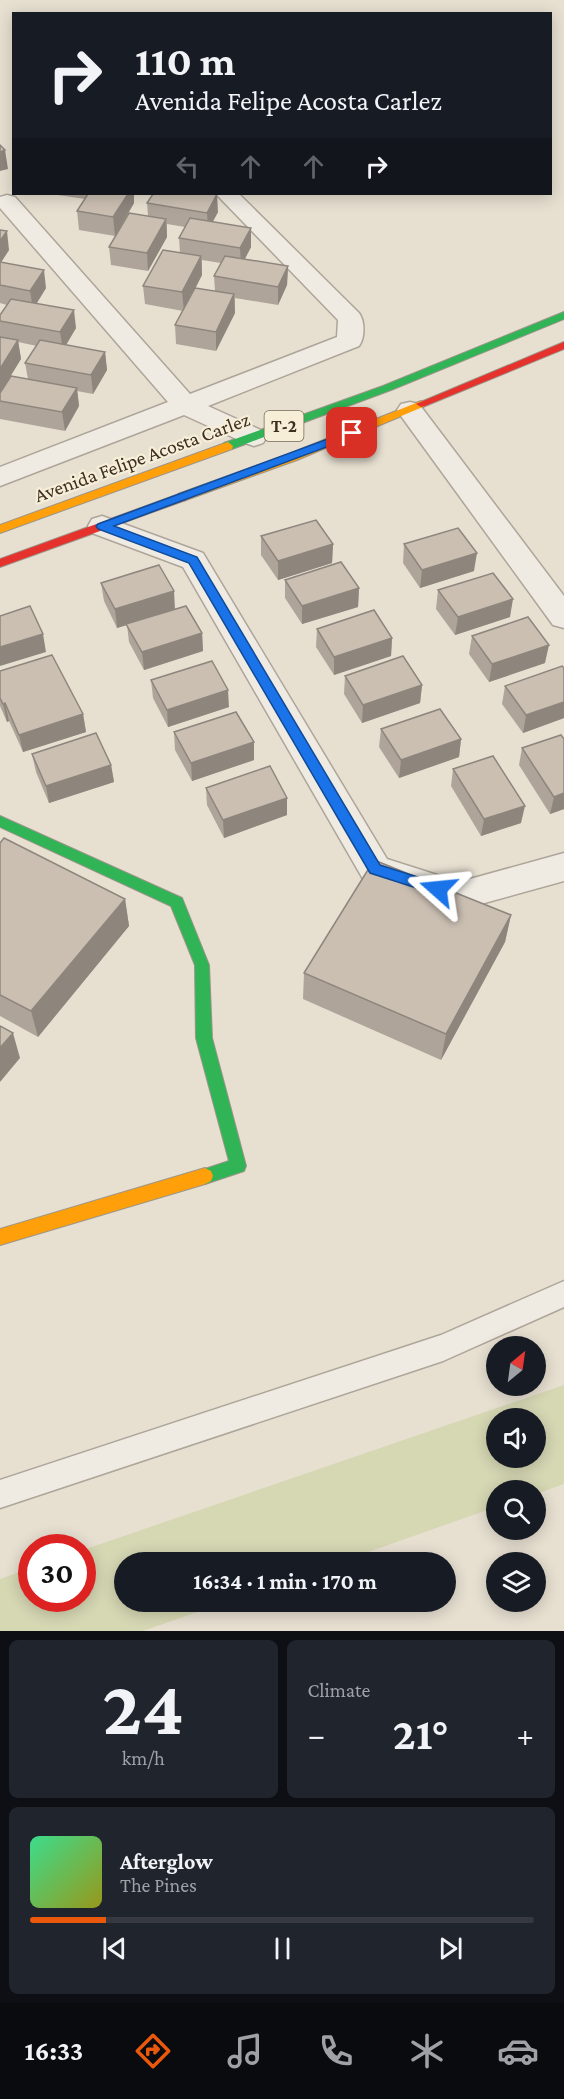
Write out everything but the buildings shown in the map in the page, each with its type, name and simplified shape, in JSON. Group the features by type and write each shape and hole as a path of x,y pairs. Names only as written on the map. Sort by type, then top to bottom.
{"main road":[{"name":"Avenida Felipe Acosta Carlez","path":"0,529 387,388 564,315"},
{"name":"T-2","path":"0,563 293,457 564,345"},
{"path":"0,821 177,902 202,965 204,1038 238,1166 0,1237"}],"street":[{"path":"0,477 350,341 350,318 228,195"},
{"path":"7,202 186,406 254,437"},
{"path":"410,410 564,617"},
{"path":"102,526 193,560 375,869 459,896 564,867"}],"lane":[{"path":"0,1494 443,1348 564,1294"}],"green space":[{"path":"564,1385 564,1484 546,1490 546,1480 486,1480 486,1511 368,1552 114,1552 114,1612 197,1612 143,1631 0,1631 0,1579 18,1573 18,1612 96,1612 96,1546 486,1412 486,1468 546,1468 546,1408 497,1408 532,1396 546,1396 546,1391"}],"traffic: fast":[{"path":"228,446 387,388 564,315"},
{"path":"0,821 177,902 202,965 204,1038 238,1166 205,1176"}],"traffic: slow":[{"path":"182,497 293,457 421,404"},
{"path":"0,529 228,446"},
{"path":"0,1237 205,1176"}],"traffic: jam":[{"path":"421,404 564,345"},
{"path":"0,563 182,497"}],"route":[{"path":"352,433 293,457 102,526 193,560 375,869 438,889"}]}
